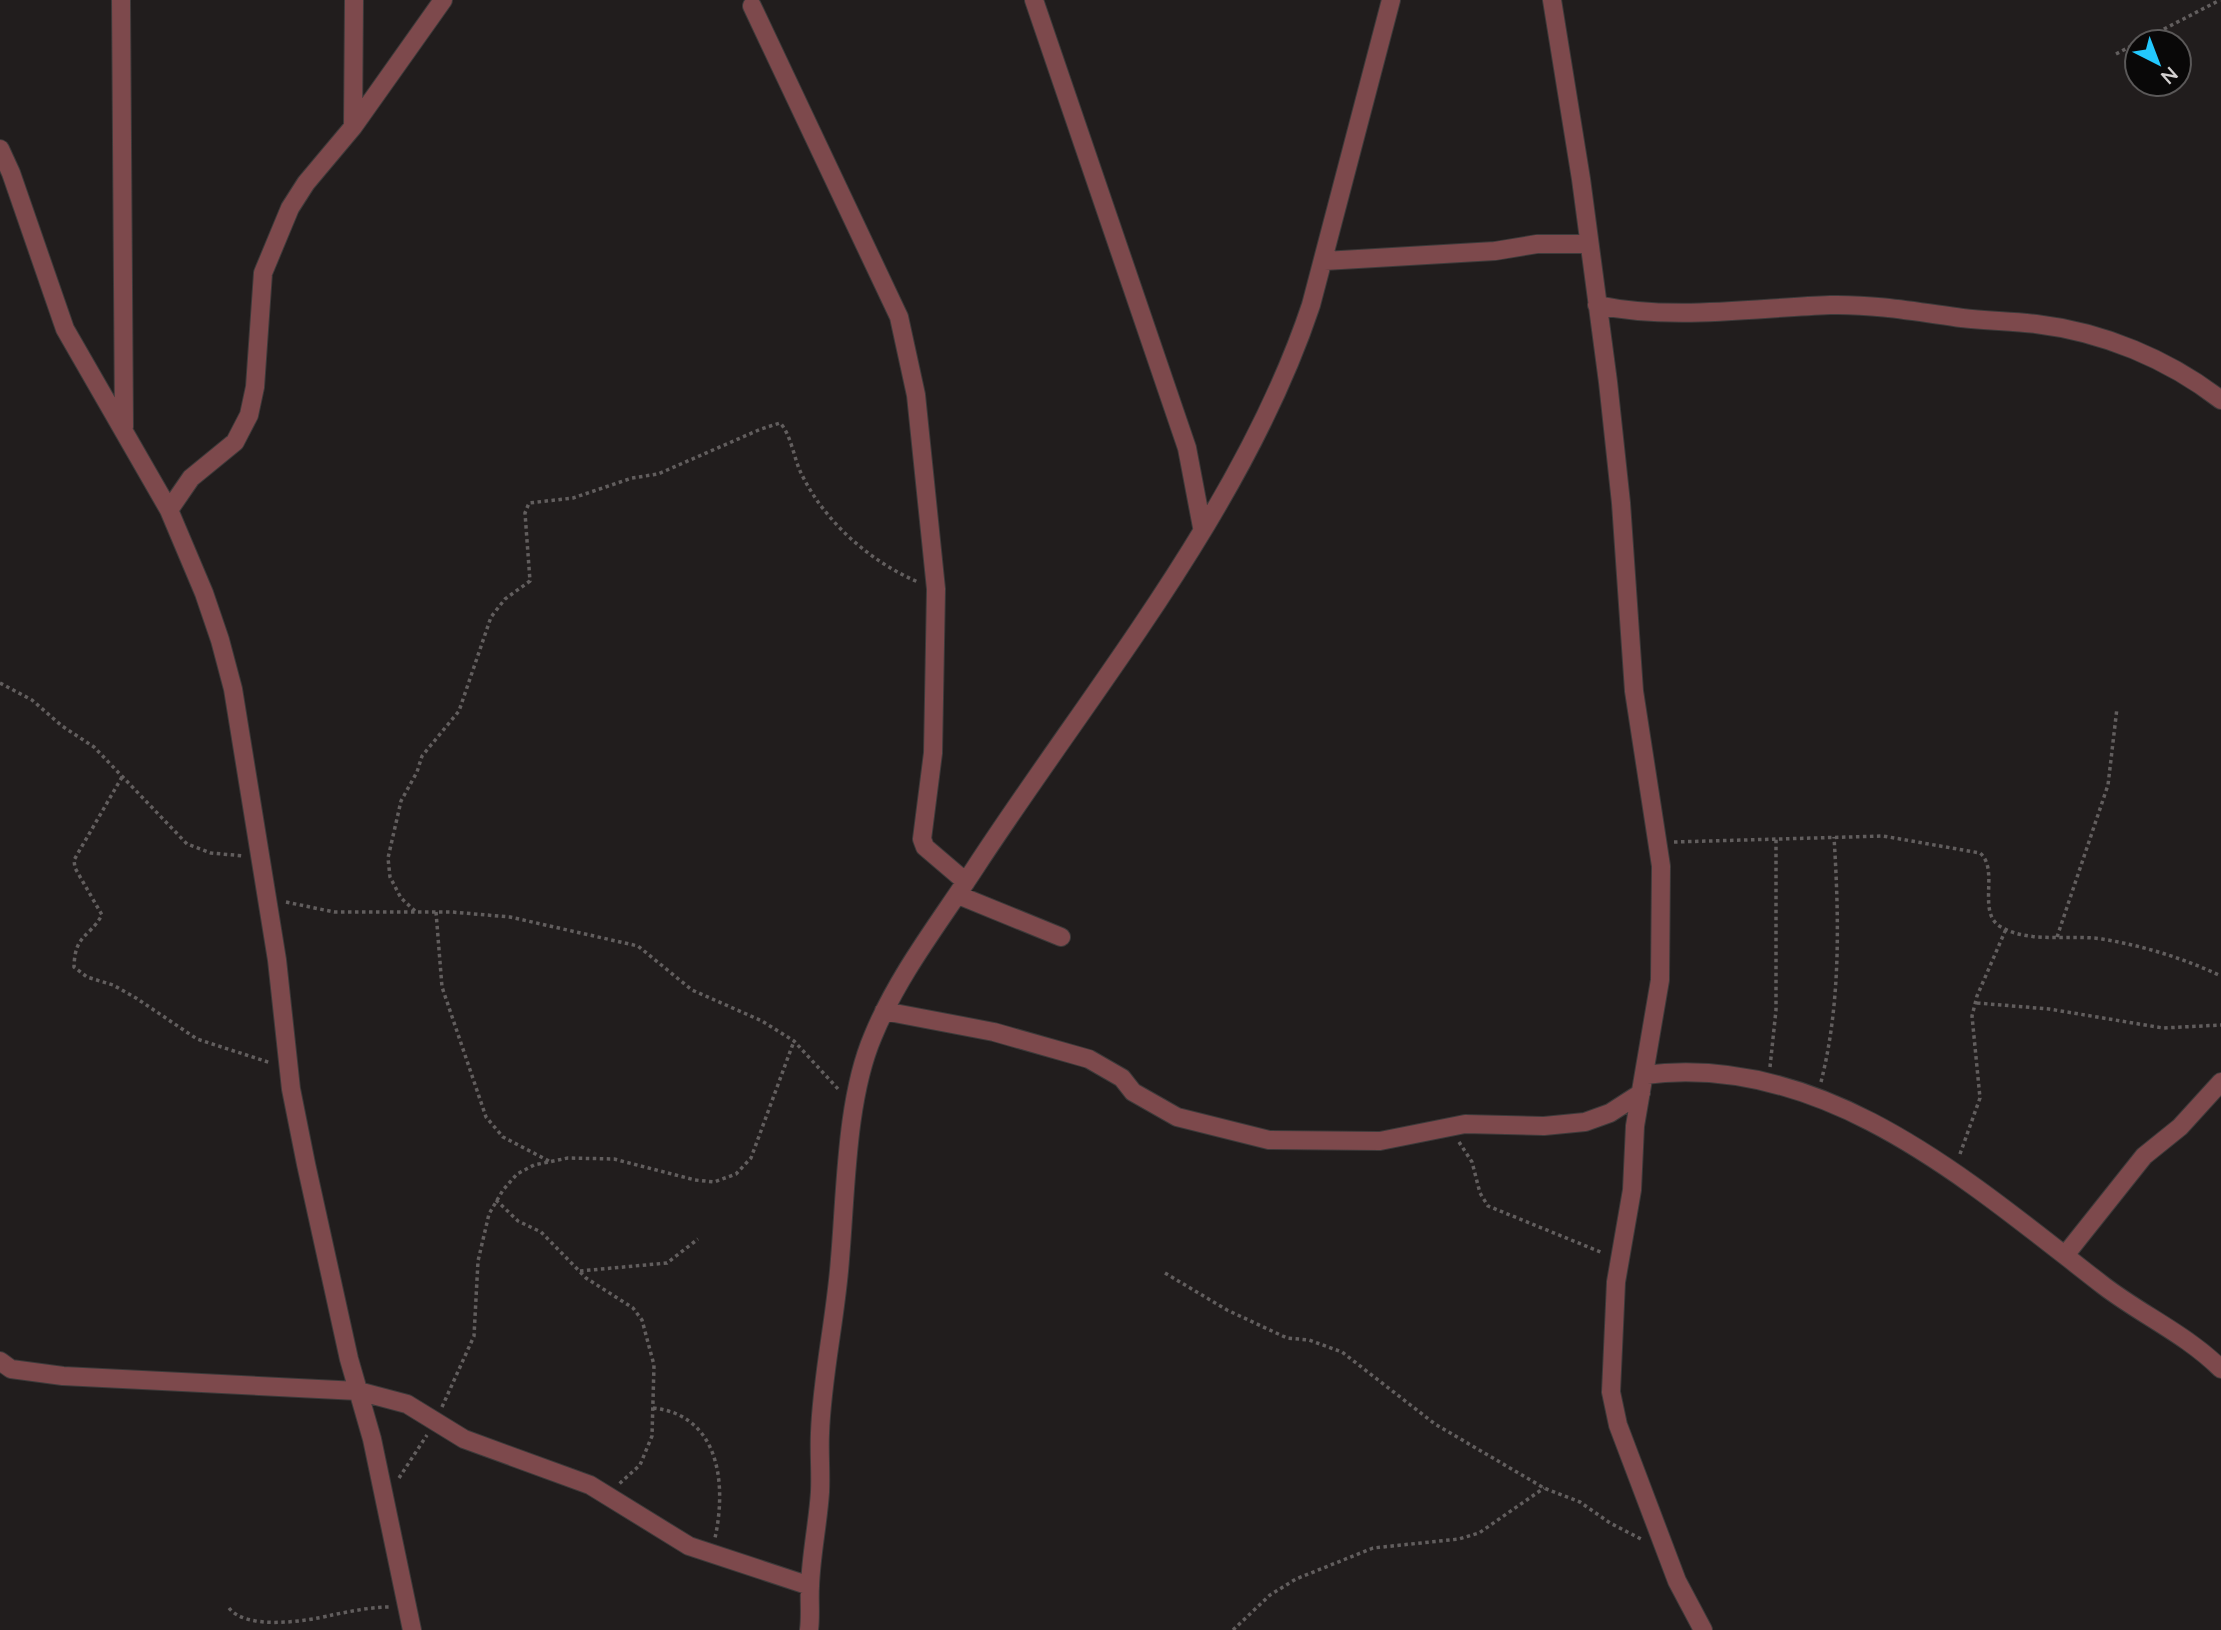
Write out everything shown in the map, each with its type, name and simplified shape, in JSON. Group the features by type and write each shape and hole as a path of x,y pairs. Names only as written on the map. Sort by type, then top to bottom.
{"street":[{"path":"121,0 124,428"},
{"path":"353,127 354,0"},
{"path":"169,510 191,478 220,457 243,429 255,387 263,273 290,208 306,183 353,127 443,0"},
{"path":"1034,0 1187,448 1202,527"},
{"path":"1552,0 1590,244 1621,503 1633,691 1661,866 1660,980 1635,1126 1632,1190 1616,1282 1611,1392 1618,1425 1677,1581 1703,1630"},
{"path":"809,1630 810,1586 820,1492 821,1420 838,1291 857,1083 898,982 1071,725 1132,642 1223,496 1273,402 1298,346 1324,261 1390,1"},
{"path":"752,6 899,317 916,395 936,589 933,753 922,839 925,847 962,888 1061,937"},
{"path":"0,149 12,173 65,329 169,510 204,593 233,689 267,897 289,1069 312,1190 412,1630"},
{"path":"1324,261 1495,251 1537,244 1590,244"},
{"path":"1597,305 1624,311 1710,311 1868,305 2038,324 2090,334 2132,348 2196,380 2221,400"},
{"path":"884,1011 994,1032 1088,1059 1122,1078 1133,1092 1160,1109 1239,1134 1269,1140 1380,1141 1465,1124 1544,1126 1585,1122 1610,1113 1641,1093"},
{"path":"1644,1075 1675,1070 1750,1077 1816,1099 1918,1146 2066,1254 2106,1287 2204,1353 2221,1369"},
{"path":"2066,1254 2144,1156 2180,1127 2221,1082"},
{"path":"0,1361 11,1369 63,1376 358,1391 407,1404 464,1439 569,1476 608,1494 689,1546 810,1586"}],"path":[{"path":"2167,28 2220,0"},
{"path":"2116,54 2123,50"},
{"path":"415,911 401,898 390,877 388,858 401,801 417,772 422,756 459,711 491,617 505,599 530,582 525,513 529,503 573,498 632,478 658,474 780,423 809,489 849,538 880,562 936,589"},
{"path":"0,683 32,700 62,726 94,747 187,844 211,853 260,856"},
{"path":"2057,937 2108,785 2117,708"},
{"path":"122,777 74,860 75,868 102,915 81,937 74,953 74,967 87,977 113,985 136,998 197,1039 289,1069"},
{"path":"1658,843 1883,835 1980,853 1990,866 1991,914 1996,922 2006,929 2029,936 2101,939 2180,957 2221,976"},
{"path":"1816,1099 1830,1039 1834,1005 1838,898 1834,837"},
{"path":"1769,1083 1776,1010 1776,839"},
{"path":"267,897 334,912 415,911 536,920 638,946 692,990 762,1021 794,1041 855,1107"},
{"path":"436,912 442,987 486,1117 503,1137 550,1161"},
{"path":"1954,1172 1980,1098 1972,1016 2006,929"},
{"path":"1976,1003 2049,1009 2163,1028 2221,1025"},
{"path":"383,1495 411,1462 471,1349 478,1261 489,1214 496,1200 517,1174 550,1161 568,1158 614,1159 695,1180 714,1182 736,1174 751,1158 794,1041"},
{"path":"1447,1127 1472,1162 1480,1193 1488,1206 1601,1252 1620,1257"},
{"path":"496,1200 518,1221 535,1228 554,1242 580,1271 599,1287 633,1308 642,1320 654,1365 652,1436 640,1465 608,1494"},
{"path":"580,1271 667,1263 698,1239"},
{"path":"1165,1273 1227,1310 1287,1338 1309,1340 1342,1352 1379,1379 1414,1410 1544,1488 1580,1502 1610,1523 1665,1548"},
{"path":"653,1408 683,1414 695,1423 709,1445 718,1471 715,1554"},
{"path":"1233,1630 1270,1595 1296,1579 1373,1548 1459,1539 1479,1532 1544,1488"},
{"path":"263,1629 302,1624 374,1607 407,1610"},
{"path":"229,1608 238,1622 250,1628"}]}
